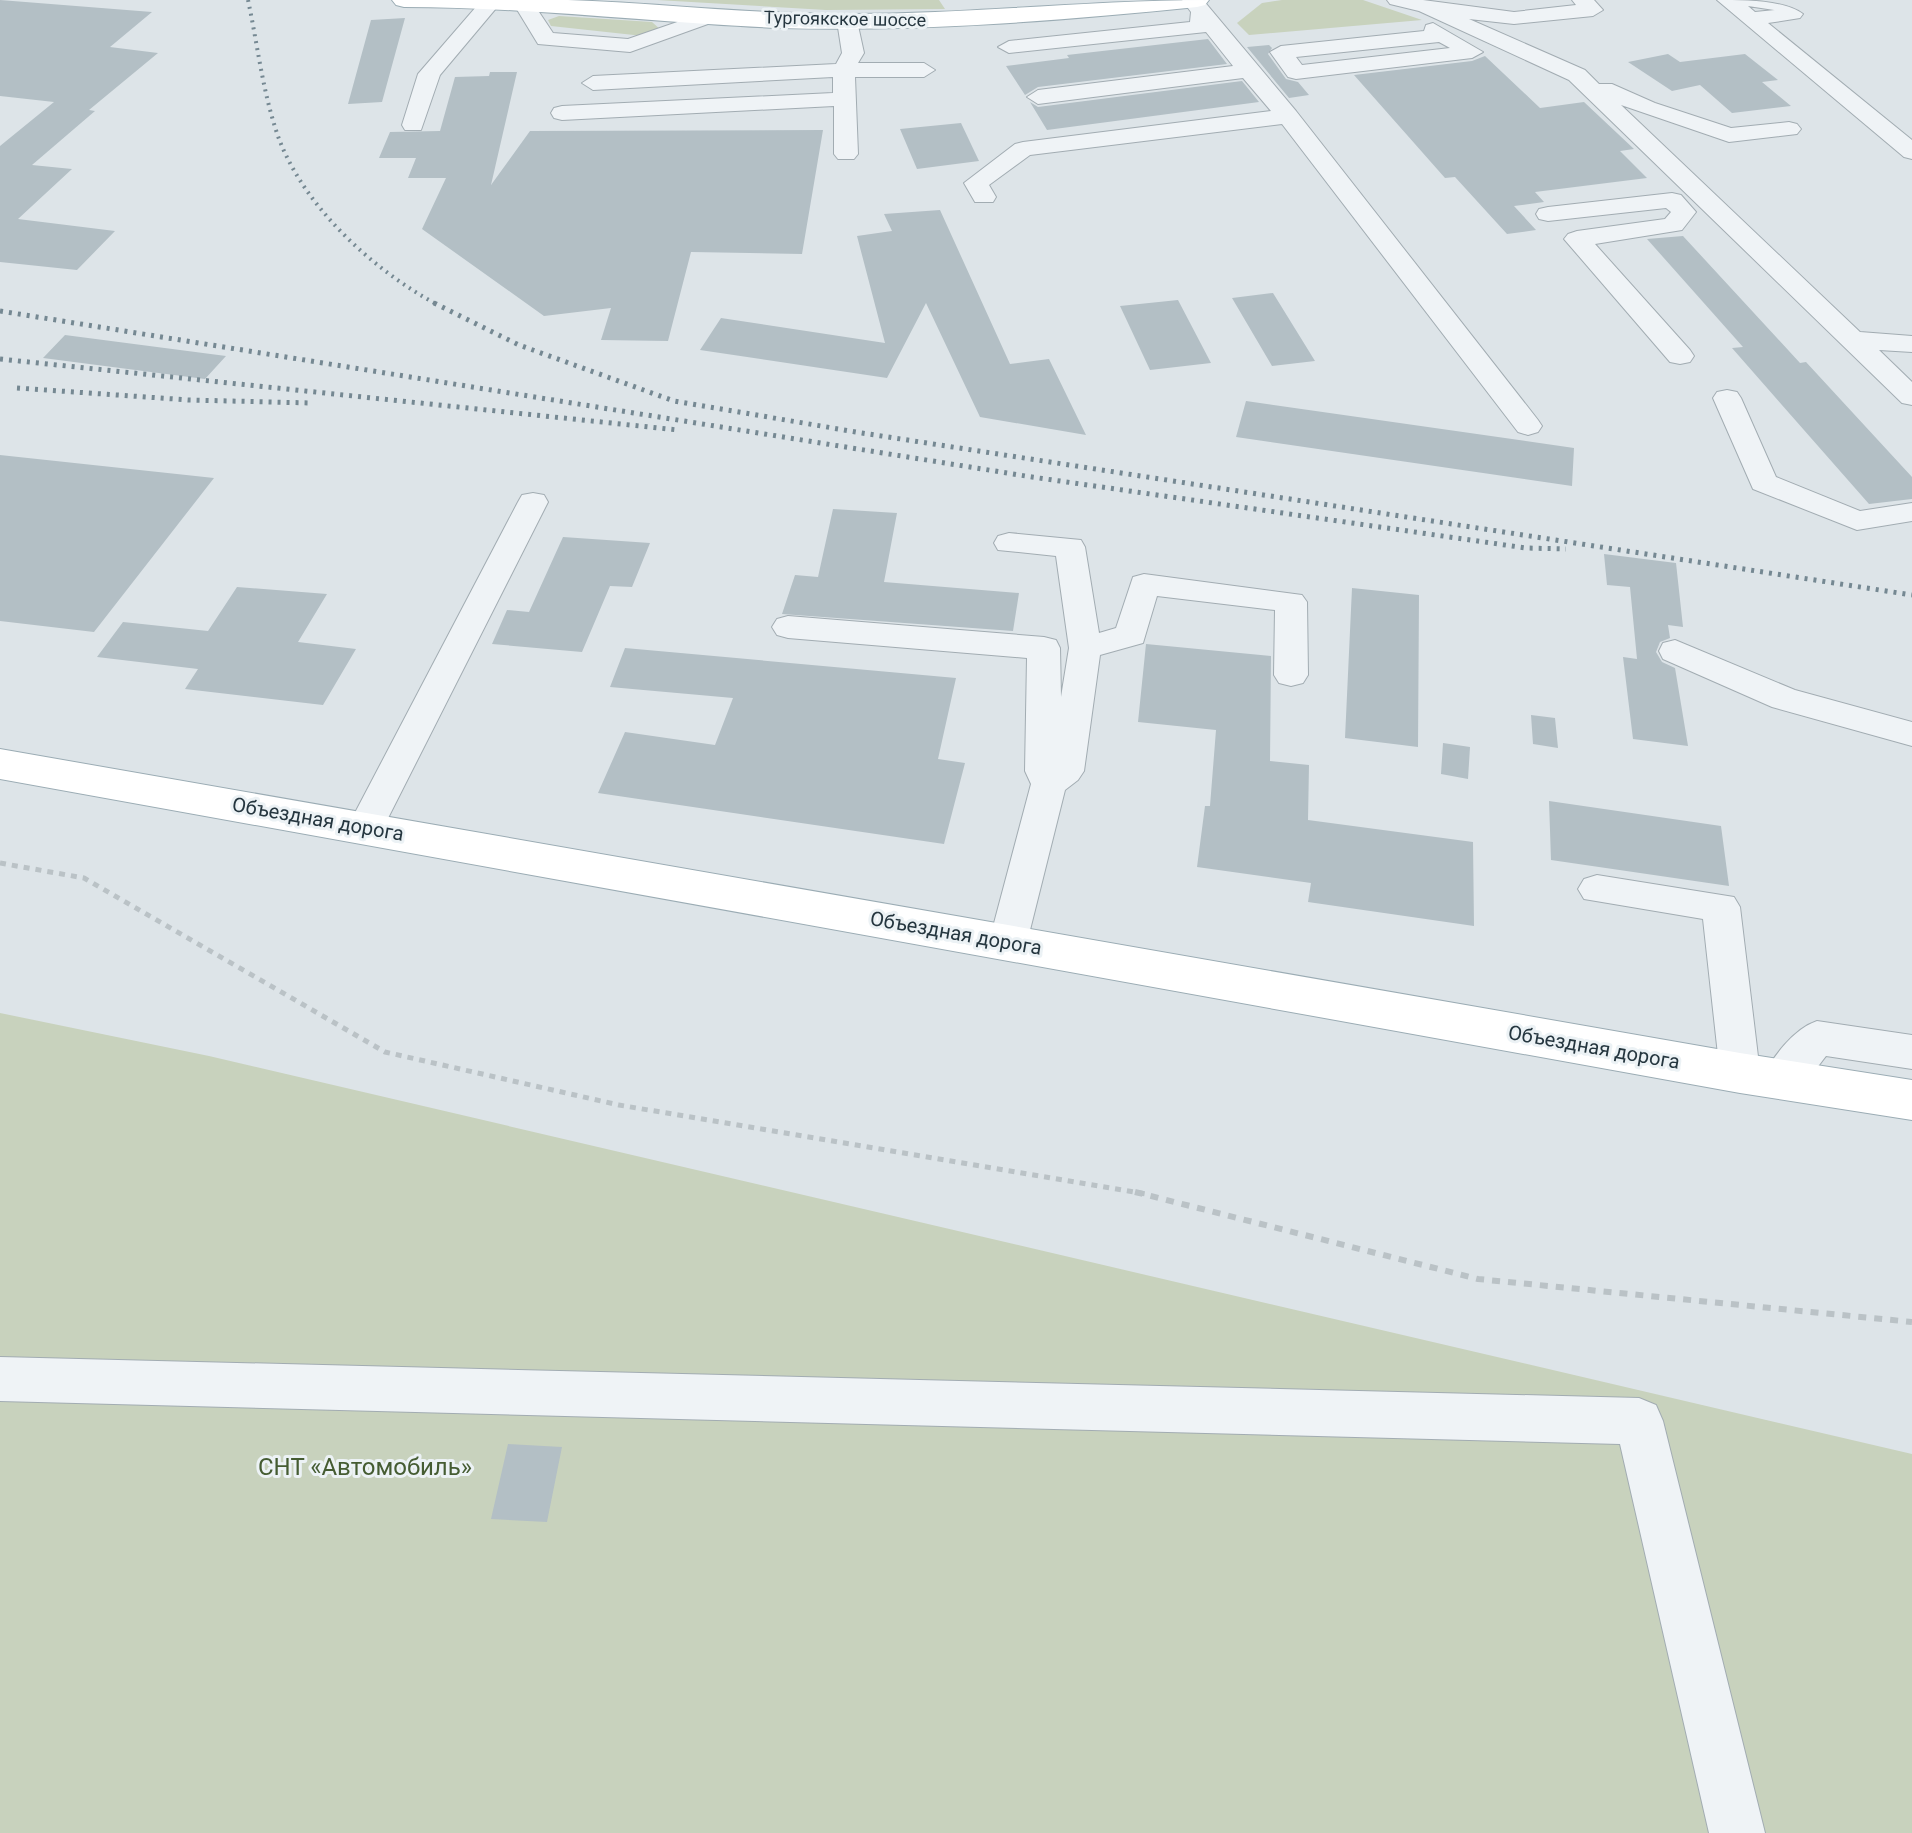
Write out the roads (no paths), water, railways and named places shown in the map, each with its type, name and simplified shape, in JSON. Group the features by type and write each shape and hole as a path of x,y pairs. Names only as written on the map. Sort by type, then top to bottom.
{"main road":[{"name":"Тургоякское шоссе","path":"404,0 492,0 712,16 847,21 1021,16 1197,4"},
{"name":"Объездная дорога","path":"0,764 1761,1077 1912,1100"}],"lane":[{"path":"413,125 429,74 492,0"},
{"path":"1397,0 1437,21 1577,75 1647,108 1729,135 1789,129"},
{"path":"1437,21 1472,52 1296,72 1281,52 1437,21 1495,0"},
{"path":"1229,45 1437,21 1514,18 1593,10 1582,0"},
{"path":"1727,0 1747,9 1911,151"},
{"path":"523,3 546,39 630,46 712,16"},
{"path":"1197,4 1248,71 1288,116 1528,426"},
{"path":"1009,47 1200,27 1197,4"},
{"path":"846,154 844,70 853,53 847,21"},
{"path":"593,83 844,70 924,70"},
{"path":"1038,97 1248,71"},
{"path":"1577,75 1912,397"},
{"path":"562,113 845,99"},
{"path":"984,197 976,183 1023,149 1288,116"},
{"path":"1548,214 1702,196"},
{"path":"1672,200 1684,212 1673,225 1577,239 1680,356"},
{"path":"1854,340 1912,344"},
{"path":"1727,398 1764,483 1857,521 1912,512"},
{"path":"365,828 533,502"},
{"path":"1008,942 1049,784 1066,771 1085,648 1070,547 1009,543"},
{"path":"1085,648 1131,635 1144,584 1291,602 1291,675"},
{"path":"788,627 1044,648 1043,771 1049,784"},
{"path":"1675,651 1784,699 1912,734"},
{"path":"1597,889 1721,907 1761,1077 1817,1038 1912,1052"},
{"path":"0,1379 1639,1421 1737,1833"}],"railway":[{"path":"248,0 270,111 300,181 319,207 363,253 438,305"},
{"path":"434,303 438,305"},
{"path":"438,305 519,345 674,401 862,433 1912,595"},
{"path":"0,311 1032,477 1526,548 1566,549"},
{"path":"0,359 678,430"},
{"path":"17,388 189,400 312,403"}],"park label":[{"name":"СНТ «Автомобиль»","path":"365,1467"}]}
